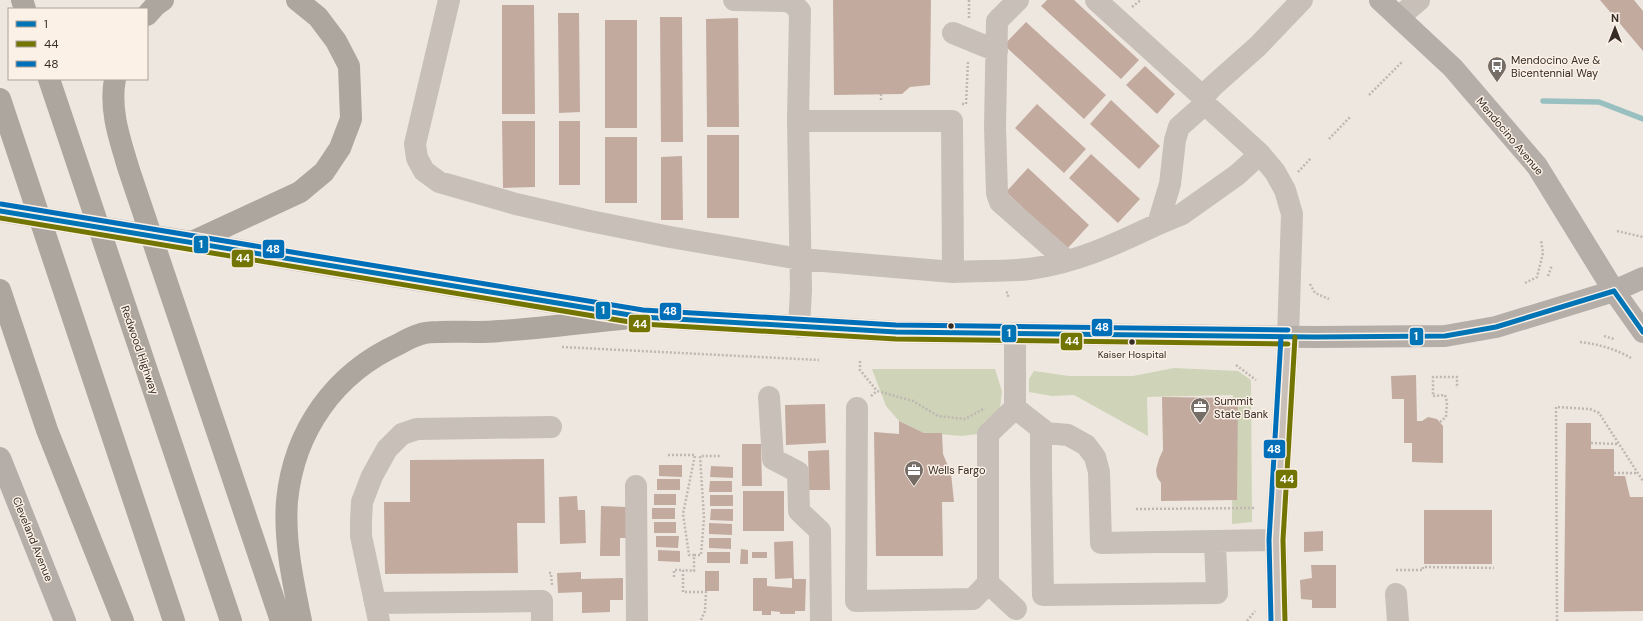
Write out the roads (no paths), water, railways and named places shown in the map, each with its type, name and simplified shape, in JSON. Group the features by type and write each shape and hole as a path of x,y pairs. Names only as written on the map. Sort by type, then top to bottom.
{"highway":[{"path":"148,14 163,0"},
{"path":"192,242 300,192 324,172 340,148 351,119 349,66 336,41 318,17 297,0"},
{"name":"Redwood Highway","path":"49,80 231,621"},
{"path":"115,80 113,90 115,121 129,170 281,621"},
{"path":"0,99 174,621"},
{"path":"0,290 12,321 47,430 123,621"},
{"path":"301,621 291,570 287,536 287,501 293,464 304,436 318,411 336,387 357,368 386,350 422,333 461,330 498,331 642,316"}],"main road":[{"name":"Mendocino Avenue","path":"1380,0 1453,68 1537,166 1614,291 1643,332"},
{"path":"0,211 642,316 896,332 1288,337 1445,336 1496,328 1614,291 1643,278"},
{"name":"Cleveland Avenue","path":"0,458 6,490 65,621"}],"street":[{"path":"449,0 415,144 417,158 424,171 439,182 516,204 670,237 800,259 953,272 1028,269 1067,262 1096,253 1182,214 1238,174 1260,154"},
{"path":"734,0 785,1 792,3 800,11 798,121 801,290 799,327"},
{"path":"1018,0 997,21 995,127 998,193 1000,202 1067,262"},
{"path":"1096,0 1260,154 1275,172 1284,190 1292,214 1288,337 1276,540 1278,621"},
{"path":"1158,224 1170,184 1175,140 1179,127 1204,100 1213,86 1258,46 1302,0"},
{"path":"1399,17 1419,0"},
{"path":"953,34 996,51"},
{"path":"798,121 952,121 953,272"},
{"path":"1015,333 1015,408 988,434 988,584 1016,615 1030,599 1043,595 1217,594 1216,542"},
{"path":"769,397 773,458 798,472 799,511 820,531 821,621"},
{"path":"857,408 856,601 973,599 988,584"},
{"path":"1015,408 1047,433 1068,435 1086,445 1095,457 1099,472 1101,543 1276,540"},
{"path":"542,621 542,601 377,612 362,536 361,520 362,502 372,476 387,449 402,434 417,429 551,427"},
{"path":"1042,430 1040,471 1043,595"},
{"path":"636,486 637,621"},
{"path":"1396,594 1398,621"}],"waterway":[{"path":"1543,101 1599,102 1643,119"}],"place":[{"name":"Mendocino Ave & Bicentennial Way","path":"1497,83"},
{"name":"Kaiser Hospital","path":"1132,342"},
{"name":"Summit State Bank","path":"1200,424"},
{"name":"Wells Fargo","path":"914,487"}]}
